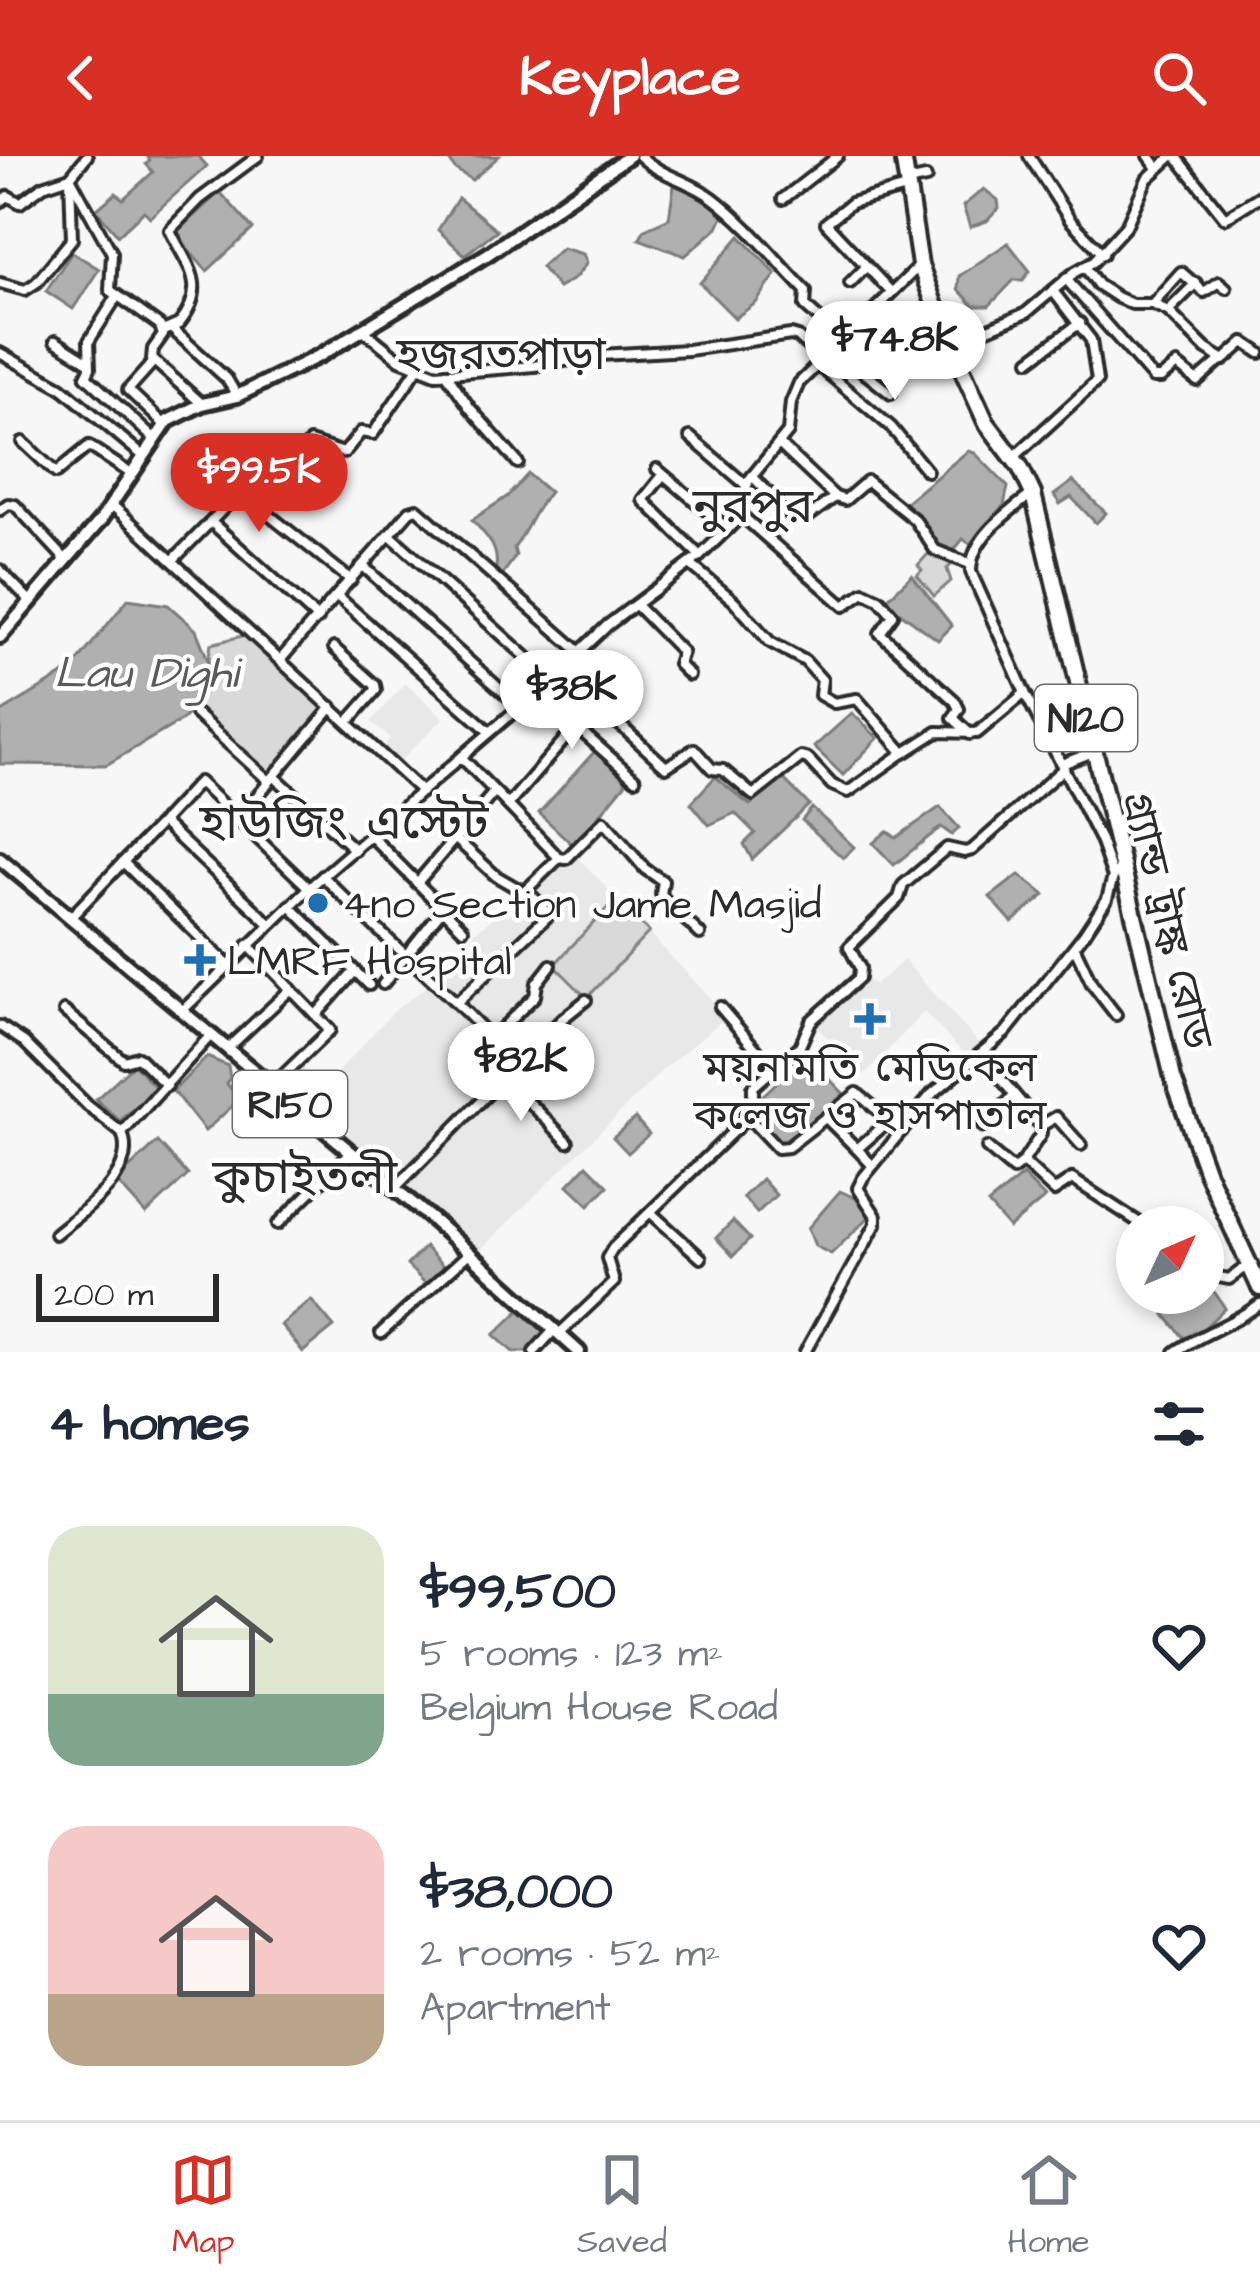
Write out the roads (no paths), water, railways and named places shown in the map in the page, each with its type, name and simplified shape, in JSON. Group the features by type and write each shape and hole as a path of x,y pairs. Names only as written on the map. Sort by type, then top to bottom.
{"highway":[{"name":"গ্র্যান্ড ট্রাঙ্ক রোড","path":"903,156 920,265 941,325 986,422 1033,494 1118,872 1180,1099 1207,1173 1260,1288"}],"main road":[{"path":"0,637 112,505 164,424 321,356 488,254 629,156"},
{"name":"R150","path":"0,859 270,1088 395,1187 579,1352"}],"street":[{"path":"0,202 8,196 20,203 43,186 70,177 87,156"},
{"path":"202,404 154,361 152,352 191,306 194,273 170,230 200,199 258,156"},
{"path":"640,156 659,172 697,187 729,212 806,291 805,306 866,374 891,394"},
{"path":"1029,156 1070,220 1103,254"},
{"path":"1149,156 1158,168"},
{"path":"950,345 1026,313 1103,254 1126,226 1143,184 1174,156 1222,217 1235,214 1260,196"},
{"path":"783,199 832,157"},
{"path":"0,283 25,290 72,239 70,177"},
{"path":"70,177 112,254 110,290 116,298 168,330 218,370 237,396"},
{"path":"891,292 827,226 828,221 861,198 926,178"},
{"path":"182,1011 309,888 728,529 740,514 746,485 788,432 795,388 920,265"},
{"path":"1085,267 1098,285 1126,302 1168,311 1206,349 1222,358 1244,342 1260,353"},
{"path":"850,283 866,268"},
{"path":"1152,304 1181,272 1204,292 1219,282 1226,288"},
{"path":"1066,279 1154,378 1177,365 1197,381 1222,358"},
{"path":"1168,311 1196,284"},
{"path":"1013,458 1097,381 1095,348 1053,291"},
{"path":"116,298 89,341 86,376 153,438"},
{"path":"1030,360 1080,323"},
{"path":"866,374 941,325"},
{"path":"362,329 417,369 446,373 688,350 790,335 804,342 891,427 927,471"},
{"path":"55,341 87,361"},
{"path":"0,353 62,387 142,455"},
{"path":"154,361 128,390 164,424"},
{"path":"297,462 310,442 344,453 361,432 373,434 417,369"},
{"path":"446,373 518,463"},
{"path":"690,437 746,485"},
{"path":"22,442 56,472 88,446 130,473"},
{"path":"780,445 835,497 845,500 867,481 915,520 935,550 970,564"},
{"path":"700,556 643,500 660,472 728,529"},
{"path":"752,476 791,515 800,511 809,516 835,497"},
{"path":"173,560 244,492 351,580"},
{"path":"805,1352 876,1224 858,1188 872,1165 931,1095 1006,1032 1107,899 1118,872 1025,693 970,564 987,535 1033,494"},
{"path":"0,510 15,505 67,560"},
{"path":"112,505 422,792"},
{"path":"281,659 410,511 417,509 580,652"},
{"path":"740,514 844,606 864,592 887,607 893,615 880,633 955,701 959,709 953,718 970,734"},
{"path":"211,522 318,619"},
{"path":"390,535 551,679"},
{"path":"690,564 770,641 816,670 822,680 820,695 834,704 857,698 904,753"},
{"path":"363,566 520,706"},
{"path":"0,569 32,604"},
{"path":"337,596 490,733"},
{"path":"636,605 682,652 678,664 689,674"},
{"path":"334,648 375,685 373,694 348,722"},
{"path":"561,670 666,767 694,749 712,770 723,770 753,795 801,757 808,758 832,785 848,792 937,732 982,730 1025,693"},
{"path":"537,692 635,779"},
{"path":"508,805 596,703"},
{"path":"238,818 332,707"},
{"path":"196,714 355,850"},
{"path":"902,1131 857,1093 781,1148 745,1111 753,1099 753,1087 800,1046 811,1021 860,978 849,947 899,898 903,885 947,848 972,850 1063,766 1094,752"},
{"path":"461,758 559,858 566,859 604,821 645,868 663,881 661,894 700,934"},
{"path":"69,919 199,782 309,888"},
{"path":"417,884 494,792"},
{"path":"162,822 270,924"},
{"path":"371,836 463,929"},
{"path":"457,840 496,876 548,911 548,918 457,1002"},
{"path":"524,892 559,858"},
{"path":"124,862 228,965"},
{"path":"323,876 457,1002 515,1065"},
{"path":"290,906 369,985"},
{"path":"383,983 442,910"},
{"path":"248,946 329,1027 328,1034 270,1088"},
{"path":"1074,946 1092,984 1116,1015"},
{"path":"492,1038 535,996 537,983 551,965"},
{"path":"317,1014 355,971"},
{"path":"227,1049 291,988"},
{"path":"395,1187 560,1020 586,1000"},
{"path":"720,1007 773,1070"},
{"path":"64,1011 124,1061 139,1057 167,1086"},
{"path":"0,1026 24,1042 122,1133 126,1151 115,1177 55,1234"},
{"path":"122,1133 210,1036"},
{"path":"980,1054 1041,1126 1041,1134 1013,1170 987,1148"},
{"path":"504,1076 568,1142"},
{"path":"983,1126 1013,1097"},
{"path":"534,1352 611,1286 615,1279 607,1258 748,1117"},
{"path":"1041,1126 1056,1117 1081,1145"},
{"path":"826,1118 872,1165"},
{"path":"857,1149 890,1120"},
{"path":"278,1224 350,1154"},
{"path":"1023,1162 1049,1190 1072,1179 1116,1208"},
{"path":"650,1212 701,1258"},
{"path":"381,1334 469,1253"},
{"path":"1224,1278 1249,1265"},
{"path":"1175,1352 1260,1304"}],"water":[{"path":"147,156 198,156 207,166 150,217 144,211 118,235 96,210 116,193 123,199 153,172 146,164"},
{"path":"446,156 499,156 472,180"},
{"path":"674,185 707,199 723,216 718,227 685,256 639,239 645,229 669,218"},
{"path":"984,189 998,200 999,208 987,221 970,227 963,206"},
{"path":"220,192 253,229 207,271 174,234"},
{"path":"458,198 497,230 465,255 438,230"},
{"path":"740,236 776,274 756,303 735,318 700,283"},
{"path":"1008,243 1030,271 989,306 974,306 958,289 959,276"},
{"path":"562,248 583,254 587,263 558,288 541,267"},
{"path":"72,252 99,269 73,309 46,291"},
{"path":"968,451 1008,487 1004,505 970,544 963,539 950,555 934,546 932,535 905,503"},
{"path":"528,474 549,492 499,579 494,550 472,520 508,496"},
{"path":"1073,481 1106,513 1096,523 1071,497 1060,504 1054,495"},
{"path":"912,575 952,626 938,640 885,601"},
{"name":"Lau Dighi","path":"128,599 168,605 196,630 210,665 198,703 182,720 106,765 0,764 0,713 71,670"},
{"path":"852,713 878,738 843,775 814,747"},
{"path":"596,750 626,779 625,784 574,846 539,813"},
{"path":"715,777 750,805 782,777 809,805 752,859 744,844 755,833 735,813 709,825 691,803"},
{"path":"940,807 959,828 952,835 941,827 894,865 873,843 887,831 896,838"},
{"path":"812,808 854,847 843,858 802,820"},
{"path":"1019,875 1045,895 1012,922 990,897"},
{"path":"806,1055 844,1094 780,1151 751,1124 759,1099"},
{"path":"207,1057 228,1066 226,1083 240,1099 205,1131 173,1091"},
{"path":"134,1064 157,1089 120,1121 96,1099"},
{"path":"635,1118 649,1134 628,1153 613,1137"},
{"path":"158,1142 188,1175 146,1214 116,1181"},
{"path":"587,1165 608,1186 589,1205 568,1185"},
{"path":"1023,1175 1045,1198 1009,1228 988,1204"},
{"path":"762,1179 776,1195 757,1213 743,1197"},
{"path":"840,1191 857,1199 870,1216 831,1254 815,1246 808,1228"},
{"path":"733,1221 750,1239 733,1256 716,1238"},
{"path":"425,1247 444,1267 426,1284 407,1265"},
{"path":"311,1300 334,1327 303,1352 281,1325"},
{"path":"522,1308 546,1331 526,1352 513,1352 494,1335"},
{"path":"1166,1314 1219,1314 1185,1339"}],"place":[{"name":"4no Section Jame Masjid","path":"318,903"},
{"name":"LMRF Hospital","path":"200,960"},
{"name":"ময়নামতি মেডিকেল কলেজ ও হাসপাতাল","path":"870,1019"}],"district":[{"name":"হজরতপাড়া","path":"501,353"},
{"name":"নুরপুর","path":"753,505"},
{"name":"হাউজিং এস্টেট","path":"344,821"},
{"name":"কুচাইতলী","path":"305,1176"}]}
